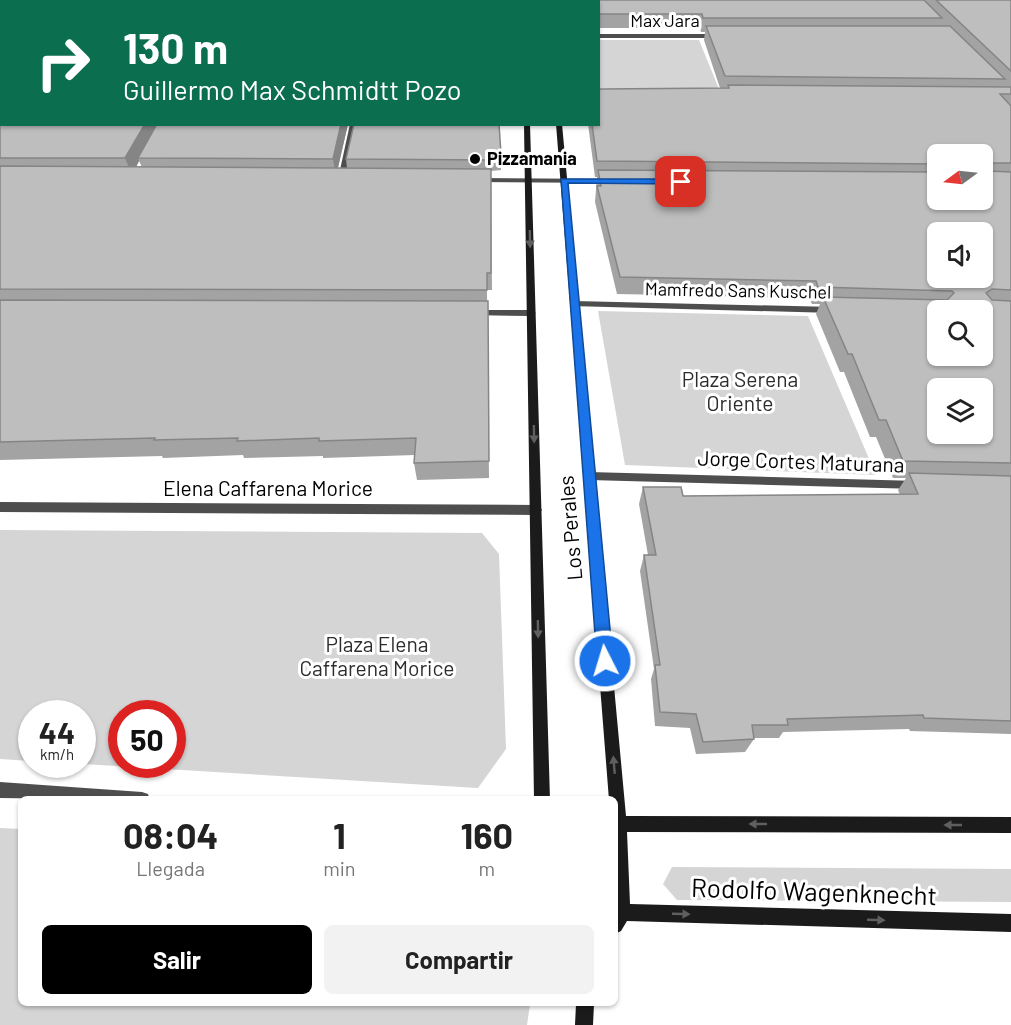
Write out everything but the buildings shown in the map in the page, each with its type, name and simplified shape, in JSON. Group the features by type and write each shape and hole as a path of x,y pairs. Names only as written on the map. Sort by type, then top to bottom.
{"main road":[{"name":"Los Perales","path":"527,126 542,796"},
{"name":"Los Perales","path":"559,126 615,796"},
{"path":"618,824 1011,825"},
{"name":"Rodolfo Wagenknecht","path":"618,917 1011,923"},
{"path":"584,1025 585,1006"}],"street":[{"name":"Max Jara","path":"600,36 732,36"},
{"path":"342,179 354,126"},
{"path":"330,179 353,179"},
{"path":"469,180 622,181"},
{"name":"Mamfredo Sans Kuschel","path":"574,303 844,310"},
{"path":"460,313 531,313"},
{"name":"Jorge Cortes Maturana","path":"589,476 932,485"},
{"name":"Elena Caffarena Morice","path":"0,507 536,510"},
{"path":"0,790 85,796"}],"green space":[{"path":"600,40 699,40 719,89 600,88"},
{"name":"Plaza Serena Oriente","path":"598,311 808,316 876,475 625,465"},
{"name":"Plaza Elena Caffarena Morice","path":"0,530 482,533 499,554 506,749 478,788 186,770 186,700 108,700 108,766 96,765 96,700 18,700 18,760 0,759"},
{"path":"0,828 18,829 18,1006 530,1006 527,1025 0,1025"},
{"path":"672,867 1011,869 1011,902 677,900 663,884"}],"place":[{"name":"Pizzamania","path":"475,159"}],"route":[{"path":"605,661 564,181 681,182"}]}
